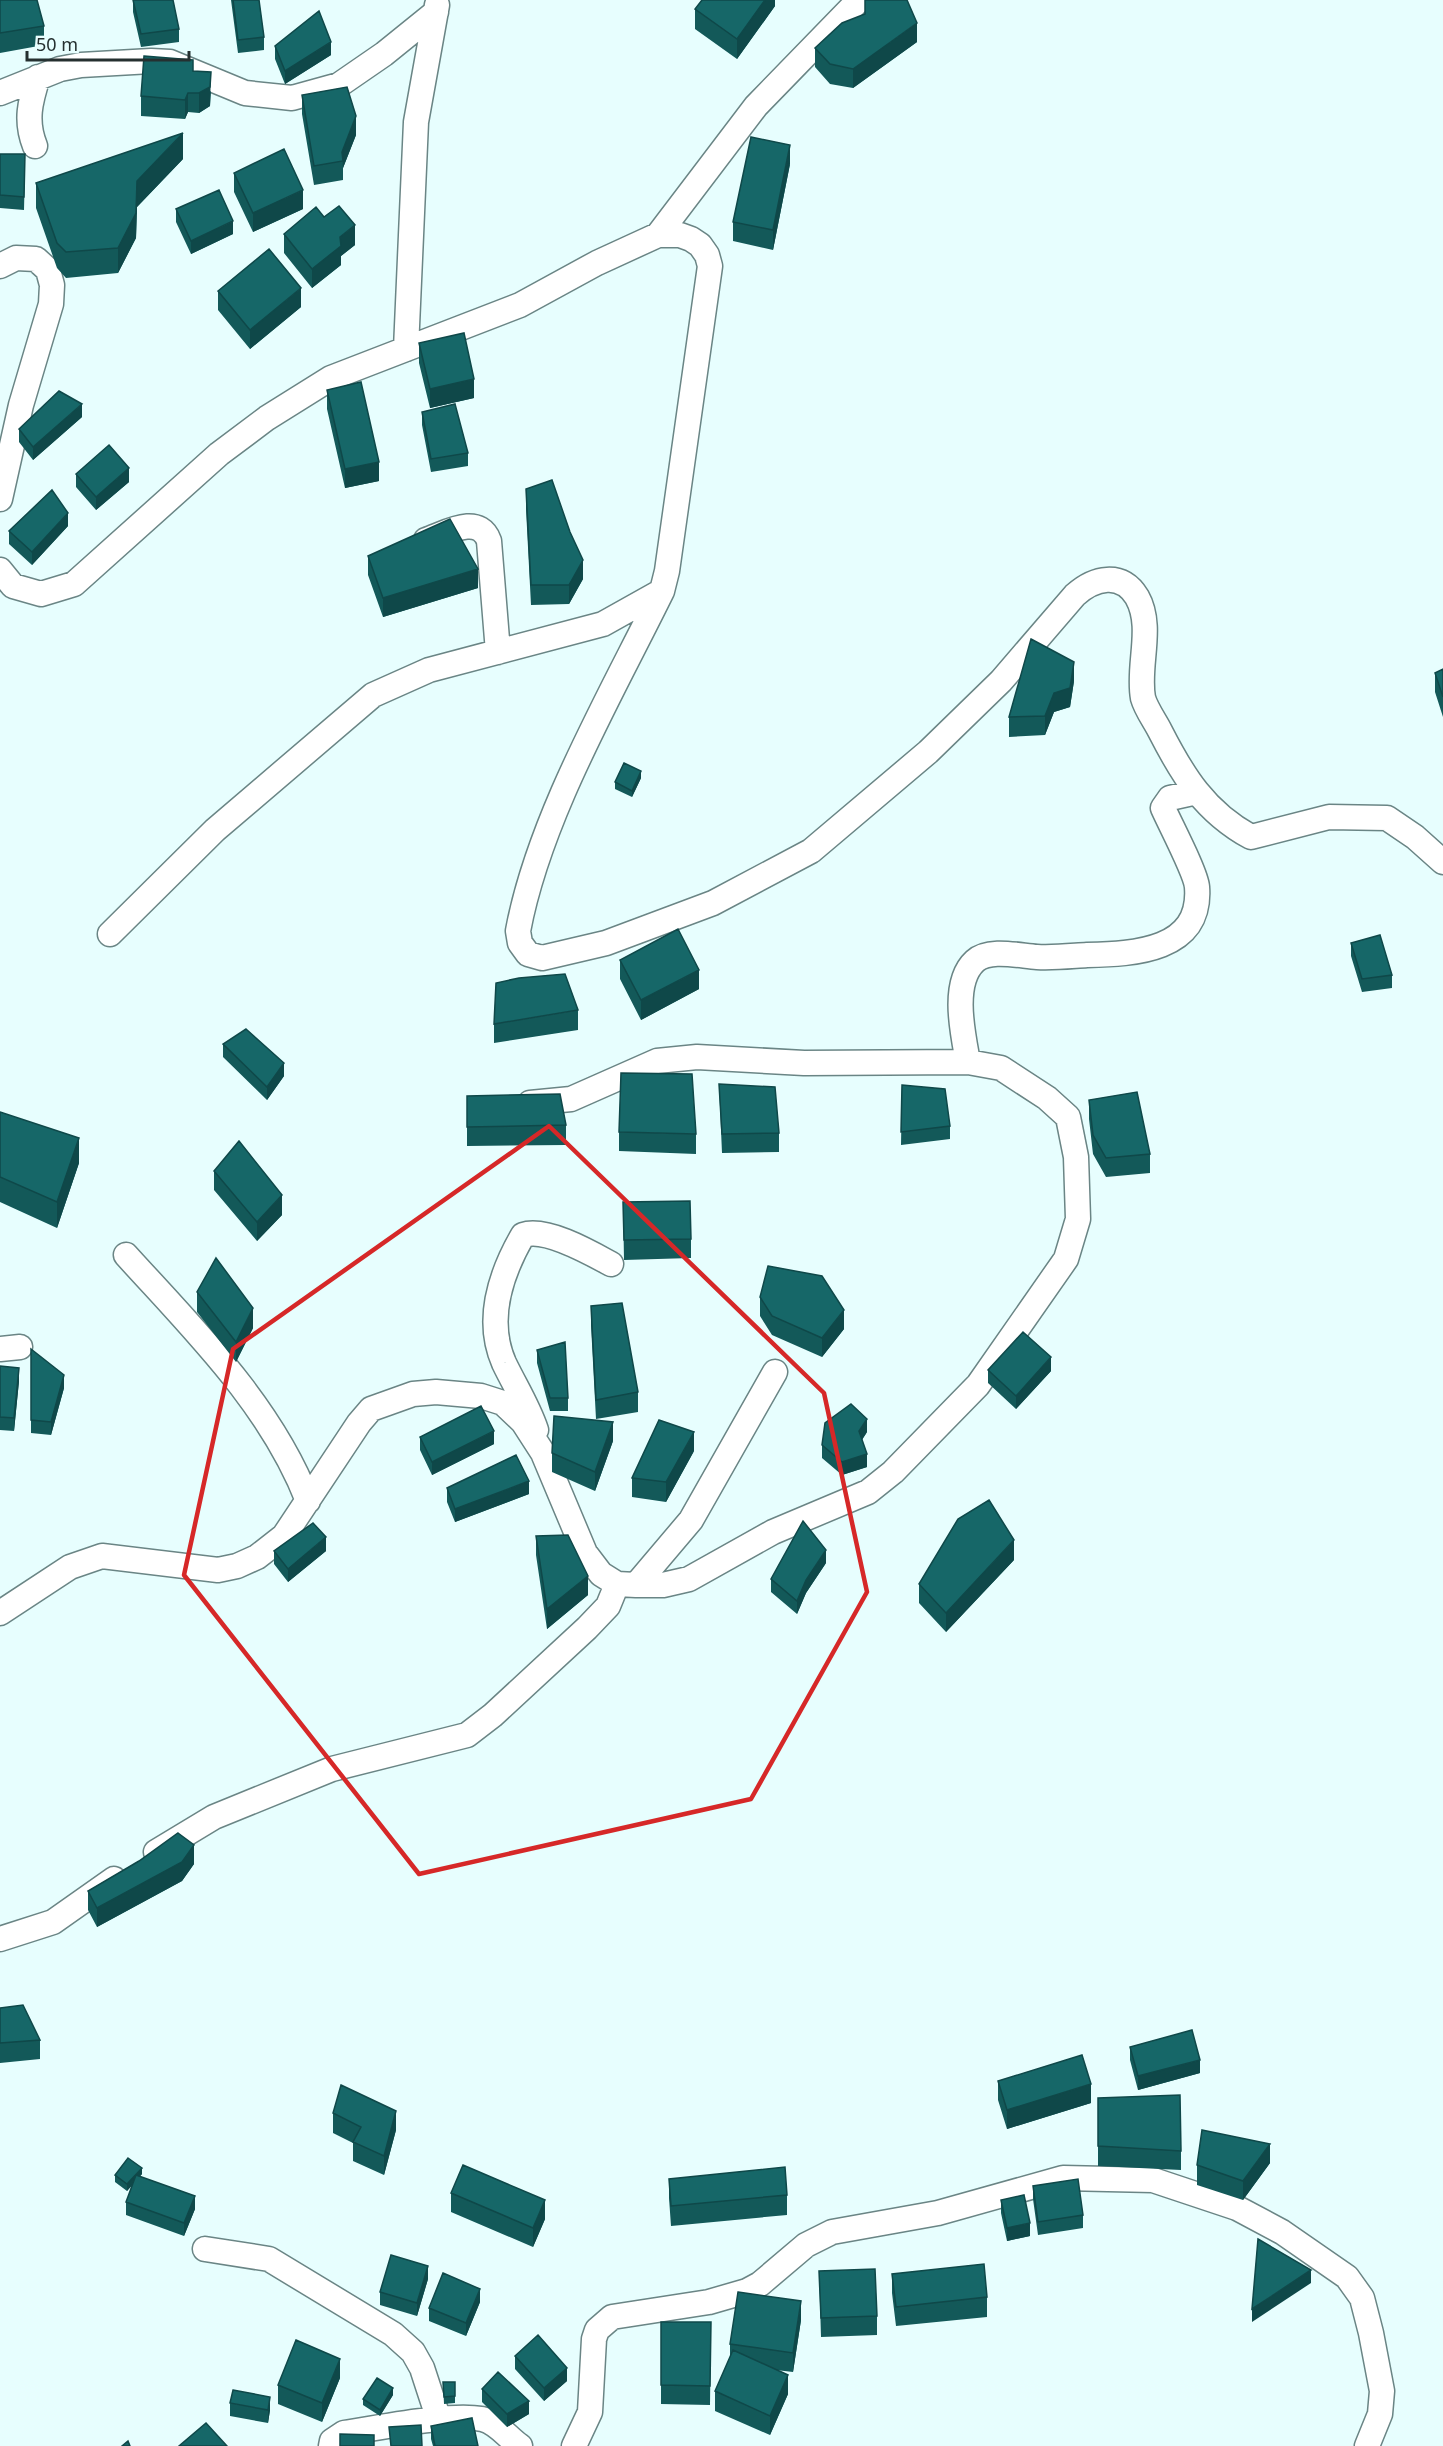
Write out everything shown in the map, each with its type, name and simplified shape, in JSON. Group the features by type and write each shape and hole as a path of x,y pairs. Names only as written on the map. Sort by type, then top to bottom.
{"street":[{"path":"658,235 756,106 859,0"},
{"path":"406,349 416,122 437,6"},
{"path":"0,93 38,77 81,65 170,62 245,93 291,98 339,85 384,54 437,6"},
{"path":"35,146 29,131 28,115 38,77"},
{"path":"0,570 13,586 41,594 74,584 219,454 267,418 331,378 520,305 597,263 658,235 680,235 692,239 704,250 710,266 673,540 662,591 579,760 538,857 518,931 520,943 528,954 542,958 606,943 713,903 811,851 928,752 1001,681 1075,595 1088,583 1098,580 1119,581 1138,598 1144,625 1143,698 1181,771 1226,823 1251,837 1329,817 1387,818 1415,837 1443,862"},
{"path":"0,266 16,258 36,259 48,270 52,285 51,304 21,405 0,499"},
{"path":"426,540 468,526 477,526 486,531 489,540 498,652"},
{"path":"110,934 215,830 373,695 429,669 603,624 662,591"},
{"path":"968,1062 960,1012 965,976 979,958 993,955 1042,957 1135,954 1160,945 1185,931 1197,907 1197,884 1163,808 1170,798 1197,792"},
{"path":"503,1105 571,1099 657,1061 697,1057 804,1063 968,1062 1001,1068 1047,1098 1068,1117 1076,1157 1078,1220 1066,1260 978,1385 893,1472 868,1492 773,1532 689,1579 663,1585 626,1585 601,1574 585,1553 543,1453 529,1409 503,1360 496,1337 498,1297 505,1272 523,1235 530,1233 547,1235 588,1251 610,1264"},
{"path":"126,1256 232,1375 260,1412 296,1472 308,1501"},
{"path":"0,1938 53,1922 162,1848 214,1817 332,1769 467,1735 493,1715 587,1628 691,1520 775,1372"},
{"path":"0,1613 70,1567 102,1556 208,1569 237,1566 258,1557 284,1536 371,1409 413,1394 436,1392 481,1396 503,1403 523,1422 543,1453"},
{"path":"574,2446 590,2412 594,2339 597,2330 612,2317 709,2302 747,2291 760,2284 806,2245 832,2232 938,2213 1063,2178 1153,2180 1237,2208 1282,2232 1347,2277 1362,2298 1382,2391 1380,2414 1367,2446"},
{"path":"204,2249 269,2259 393,2334 413,2352 422,2368 439,2420"},
{"path":"331,2446 332,2441 344,2433 439,2420 484,2419 520,2446"}],"highlighted area":[{"path":"549,1126 824,1393 867,1592 751,1799 419,1874 184,1575 233,1349"}],"building":[{"path":"0,0 37,0 44,26 0,33"},
{"path":"133,0 173,0 179,29 141,34"},
{"path":"233,0 259,0 264,37 238,40"},
{"path":"702,0 765,0 737,39 695,9"},
{"path":"865,0 907,0 917,23 853,69 830,64 815,48 842,23 865,14"},
{"path":"319,11 331,42 285,71 275,46"},
{"path":"144,56 193,60 193,71 211,72 210,87 199,93 188,93 185,100 141,96"},
{"path":"347,87 356,116 342,152 343,161 314,166 302,95"},
{"path":"183,133 137,181 136,213 118,248 66,252 57,243 36,183"},
{"path":"751,137 790,145 773,230 733,222"},
{"path":"284,149 303,190 253,213 234,173"},
{"path":"0,154 25,154 24,197 0,195"},
{"path":"219,190 233,221 191,241 176,209"},
{"path":"339,206 355,225 340,237 341,246 312,269 284,234 316,207 324,217"},
{"path":"269,249 301,288 250,330 218,291"},
{"path":"464,333 474,379 430,389 419,343"},
{"path":"361,382 379,462 345,469 327,390"},
{"path":"59,391 82,404 33,447 19,429"},
{"path":"455,404 468,453 431,459 422,412"},
{"path":"109,445 129,468 96,497 76,474"},
{"path":"552,480 570,532 583,560 569,585 531,585 526,489"},
{"path":"52,490 68,513 32,552 9,531"},
{"path":"450,519 478,569 383,598 368,556"},
{"path":"1031,639 1074,662 1070,688 1054,693 1045,716 1009,717"},
{"path":"1443,669 1443,697 1435,673"},
{"path":"624,763 641,771 632,791 615,782"},
{"path":"678,929 699,970 641,1000 620,960"},
{"path":"1380,935 1392,975 1362,979 1351,943"},
{"path":"565,974 578,1010 494,1024 496,983 519,978"},
{"path":"246,1029 284,1063 267,1087 223,1044"},
{"path":"621,1073 692,1074 696,1134 619,1132"},
{"path":"719,1084 775,1087 779,1133 722,1134"},
{"path":"902,1085 945,1089 950,1126 901,1132"},
{"path":"1137,1092 1150,1154 1106,1158 1093,1135 1089,1100"},
{"path":"560,1094 566,1125 467,1127 467,1096"},
{"path":"0,1112 79,1138 57,1202 0,1177"},
{"path":"239,1141 282,1195 257,1222 214,1171"},
{"path":"690,1201 691,1239 624,1240 623,1202"},
{"path":"216,1258 253,1308 236,1342 197,1292"},
{"path":"768,1266 822,1276 844,1310 822,1338 772,1316 760,1297"},
{"path":"622,1303 638,1392 596,1400 591,1306"},
{"path":"1023,1332 1051,1357 1016,1396 988,1370"},
{"path":"565,1342 568,1398 550,1398 537,1350"},
{"path":"31,1349 64,1375 51,1422 31,1420"},
{"path":"0,1366 19,1368 14,1418 0,1417"},
{"path":"851,1404 867,1419 859,1431 867,1454 842,1462 822,1445 825,1423"},
{"path":"481,1406 494,1431 432,1462 420,1437"},
{"path":"554,1416 613,1422 595,1472 552,1453"},
{"path":"659,1420 694,1432 666,1482 632,1478"},
{"path":"516,1455 529,1481 455,1509 447,1488"},
{"path":"989,1500 1014,1540 946,1613 919,1584 958,1519"},
{"path":"803,1521 826,1550 806,1580 797,1601 771,1579"},
{"path":"313,1523 326,1537 288,1569 274,1551"},
{"path":"568,1535 588,1576 547,1609 536,1536"},
{"path":"178,1833 194,1845 182,1862 97,1908 88,1891 139,1861"},
{"path":"23,2005 40,2040 0,2043 0,2008"},
{"path":"1192,2030 1200,2060 1138,2076 1130,2047"},
{"path":"1082,2055 1091,2084 1007,2110 998,2081"},
{"path":"341,2085 396,2111 384,2156 353,2142 361,2127 333,2113"},
{"path":"1180,2095 1181,2151 1098,2146 1098,2098"},
{"path":"1202,2130 1270,2144 1243,2181 1197,2165"},
{"path":"128,2158 142,2168 127,2184 115,2175"},
{"path":"463,2165 545,2200 533,2228 451,2193"},
{"path":"785,2167 787,2195 671,2206 669,2179"},
{"path":"136,2175 195,2196 184,2223 126,2202"},
{"path":"1078,2179 1083,2215 1038,2222 1033,2186"},
{"path":"1024,2195 1030,2223 1007,2228 1001,2200"},
{"path":"1258,2239 1311,2270 1252,2309"},
{"path":"391,2255 428,2266 417,2303 380,2292"},
{"path":"984,2264 987,2297 896,2307 892,2274"},
{"path":"875,2269 877,2316 821,2318 819,2271"},
{"path":"443,2273 480,2289 466,2323 429,2308"},
{"path":"738,2292 801,2301 793,2353 730,2344"},
{"path":"661,2322 711,2322 710,2386 661,2385"},
{"path":"538,2335 567,2368 544,2388 515,2356"},
{"path":"296,2340 340,2359 322,2403 278,2385"},
{"path":"733,2350 788,2375 770,2416 715,2391"},
{"path":"498,2372 529,2401 507,2414 482,2389"},
{"path":"377,2378 393,2388 380,2410 363,2399"},
{"path":"443,2382 455,2382 455,2396 444,2397"},
{"path":"233,2390 270,2397 268,2410 230,2403"},
{"path":"472,2418 478,2446 435,2446 431,2426"},
{"path":"206,2423 227,2446 179,2446"},
{"path":"421,2425 422,2446 391,2446 389,2427"},
{"path":"340,2434 374,2435 374,2446 340,2446"}]}
